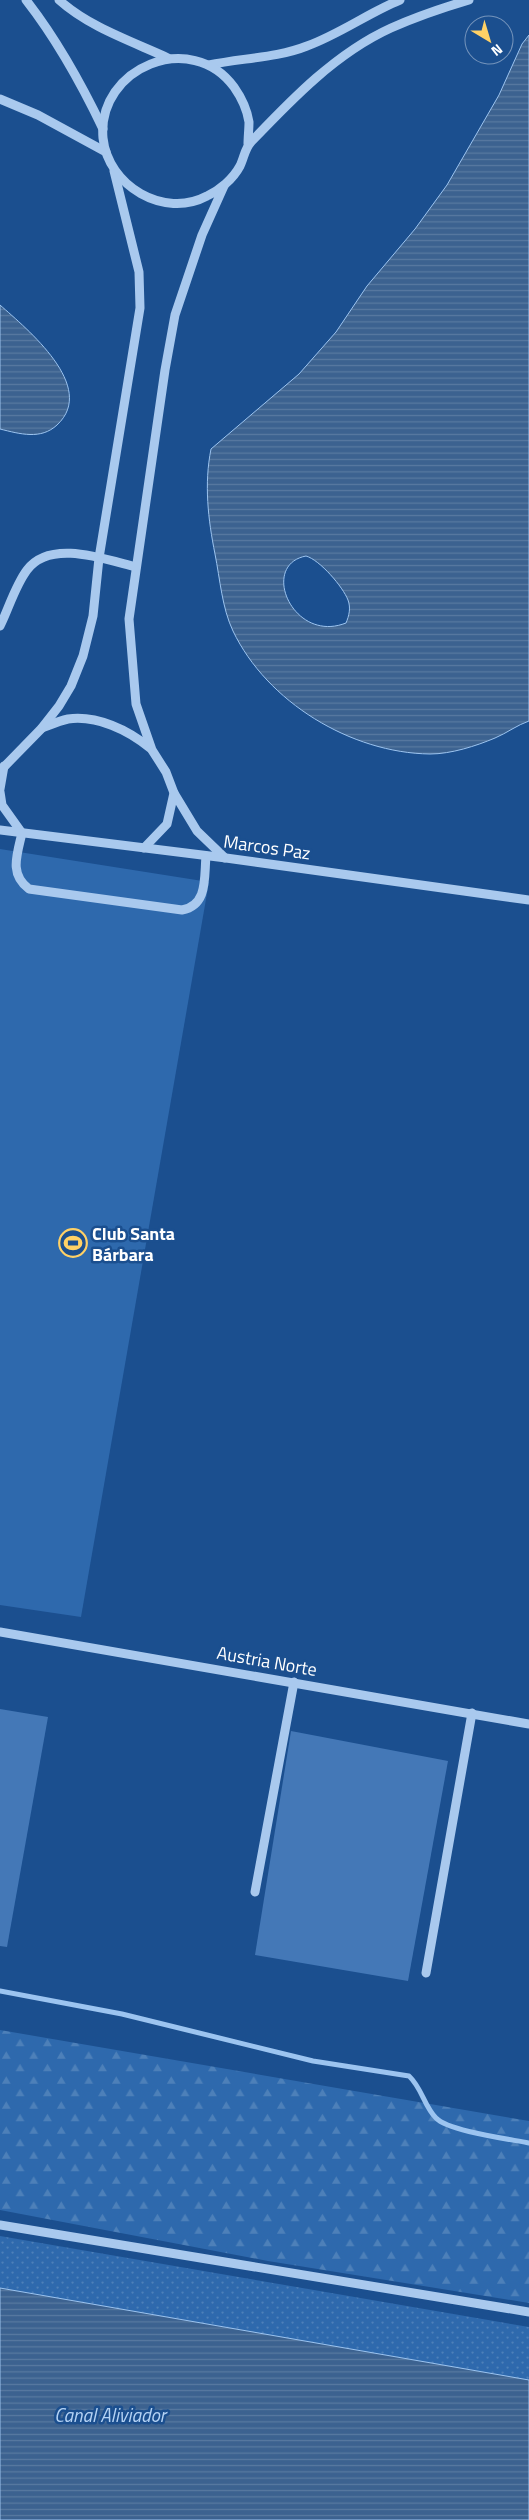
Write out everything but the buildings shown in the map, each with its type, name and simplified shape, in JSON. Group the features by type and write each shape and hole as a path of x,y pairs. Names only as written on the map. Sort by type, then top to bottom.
{"street":[{"path":"26,0 60,46 78,76 103,129"},
{"path":"59,0 70,10 89,21 168,58"},
{"path":"209,65 306,47 344,30 379,8 388,0"},
{"path":"379,8 400,0"},
{"path":"248,144 300,91 356,49 389,29 429,12 469,0"},
{"path":"206,856 202,896 198,903 190,909 182,910 30,889 21,883 15,866 22,833 2,805 0,791 2,768 41,728 71,686 83,656 93,616 99,558 140,308 139,272 118,195 113,168 106,152 103,129 106,109 116,90 130,74 148,63 168,58 189,59 209,65 228,79 242,98 249,121 248,144 239,167 224,186 202,235 176,315 165,370 129,619 136,704 152,750 166,772 174,793 197,831 226,858"},
{"path":"0,99 38,115 106,152"},
{"path":"113,168 127,185 144,197 164,203 186,203 206,197 224,186"},
{"path":"0,626 26,570 36,560 58,552 99,558 136,567"},
{"path":"41,728 67,719 107,723 136,737 152,750"},
{"path":"144,848 167,824 174,793"},
{"name":"Marcos Paz","path":"0,830 226,858 529,900"},
{"name":"Austria Norte","path":"0,1632 529,1724"},
{"path":"255,1892 294,1682"},
{"path":"426,1973 472,1713"},
{"path":"0,2225 529,2312"}],"green space":[{"name":"Club Santa Bárbara","path":"0,849 209,882 81,1617 0,1605"},
{"path":"0,2030 529,2121 529,2303 268,2261 0,2210"},
{"path":"0,2236 529,2327 529,2380 0,2288"}],"water":[{"path":"529,35 529,721 495,738 455,751 430,754 400,751 371,744 342,733 315,719 289,701 267,680 248,657 233,631 226,613 210,528 208,475 211,449 299,374 336,332 367,286 415,229 447,185 499,95 522,44","holes":["306,556 318,563 336,581 349,603 349,615 346,623 327,627 311,623 298,613 288,601 284,587 285,573 292,562"]},
{"path":"0,305 41,343 64,377 69,394 67,410 57,425 44,433 15,433 0,429"},
{"name":"Canal Aliviador","path":"0,2288 529,2380 529,2520 0,2520"}],"waterway":[{"path":"0,1991 122,2014 313,2061 409,2076 417,2086 432,2113 443,2123 465,2131 529,2143"}],"place":[{"name":"Club Santa Bárbara","path":"73,1243"}]}
